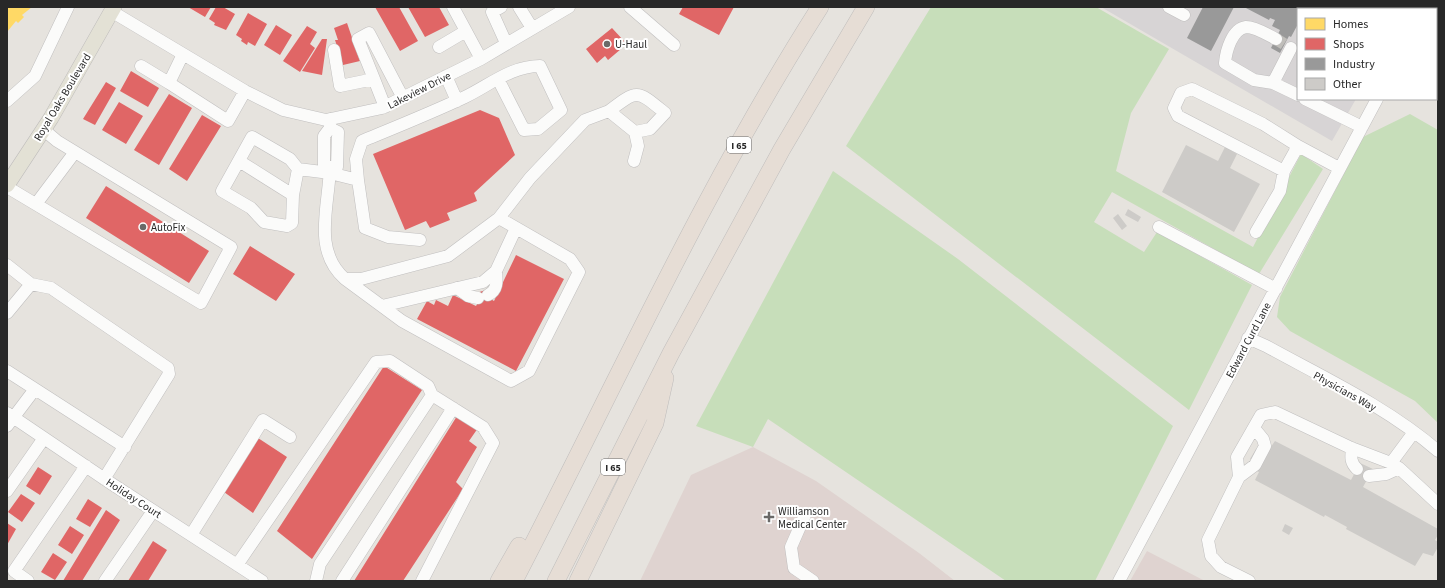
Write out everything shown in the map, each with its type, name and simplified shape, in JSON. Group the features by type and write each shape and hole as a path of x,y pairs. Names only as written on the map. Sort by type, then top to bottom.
{"highway":[{"name":"I 65","path":"514,581 613,383 776,76 820,7"},
{"name":"I 65","path":"556,581 671,352 782,149 866,7"},
{"path":"578,581 655,423 671,352"},
{"path":"499,581 545,493 613,383"}],"main road":[{"name":"Royal Oaks Boulevard","path":"7,186 44,130 113,9"}],"street":[{"path":"7,101 35,76 68,7"},
{"path":"453,7 481,59"},
{"path":"501,7 492,12 506,43"},
{"path":"519,7 532,28"},
{"name":"Lakeview Drive","path":"113,9 245,92 283,110 326,120 330,123 385,107 481,59 569,7"},
{"path":"630,7 674,45"},
{"path":"1169,7 1184,16"},
{"path":"1273,83 1287,45 1247,27 1241,29 1235,35 1226,54 1225,63 1254,80 1273,83 1297,95"},
{"path":"439,47 466,31"},
{"path":"385,107 358,39 369,33 403,98"},
{"path":"334,50 340,86 374,79"},
{"path":"169,83 184,54"},
{"path":"141,66 228,120 245,92"},
{"path":"420,240 388,237 365,228 356,159 362,141 457,100 498,79 526,66 540,66 561,110 538,129 524,130 498,79"},
{"path":"446,76 457,100"},
{"path":"1284,172 1178,116 1174,108 1181,94 1192,89 1263,124 1298,146 1339,168"},
{"path":"345,279 360,279 448,256 499,218 530,178 585,120 608,111 630,96 644,96 665,113 650,129 635,132"},
{"path":"1307,100 1362,127"},
{"name":"Edward Curd Lane","path":"1119,581 1376,100"},
{"path":"608,111 635,132 638,146 634,161"},
{"path":"330,123 324,136 330,169 325,236 329,259 336,270 345,279 402,321 511,381 529,371 579,272 570,259 499,218"},
{"path":"7,186 200,303 231,247 75,152 44,130"},
{"path":"252,137 290,159 298,169 293,195 292,223 287,226 264,222 251,208 222,191 239,162 252,137"},
{"path":"1256,232 1280,191 1284,172 1298,146"},
{"path":"36,204 75,152"},
{"path":"239,162 293,195"},
{"path":"298,169 330,169 358,180"},
{"path":"1159,227 1276,289"},
{"path":"382,306 483,282 496,271 516,228"},
{"path":"7,265 31,284 51,288 168,368 169,374 104,479"},
{"path":"457,288 468,296 483,296 492,293 497,284 496,271"},
{"path":"7,313 31,284"},
{"name":"Physicians Way","path":"1248,338 1266,346 1379,409 1414,432 1438,451"},
{"path":"237,565 376,362 390,362 428,386 432,395 483,427 493,443 422,581"},
{"path":"7,371 125,447"},
{"path":"9,419 35,389"},
{"path":"316,581 320,564 432,395"},
{"path":"342,581 453,408"},
{"path":"1239,477 1237,457 1262,415 1275,412 1352,448 1395,466 1438,504"},
{"name":"Holiday Court","path":"9,419 44,438 104,479 237,565 247,577 262,581"},
{"path":"191,535 264,420 290,437"},
{"path":"1250,581 1221,567 1211,556 1208,540 1239,477 1255,465 1265,446 1263,438 1254,428"},
{"path":"1369,476 1386,474 1395,466 1414,432"},
{"path":"7,491 44,438"},
{"path":"1352,448 1352,464 1356,469"},
{"path":"28,581 14,571 86,466"},
{"path":"105,581 153,511"},
{"path":"805,515 790,547 794,568 813,581"}],"shaded area":[{"path":"1101,7 1409,7 1297,8 1297,100 1355,100 1332,141"},
{"name":"Williamson Medical Center","path":"753,447 816,481 919,553 955,581 640,581 691,475"},
{"path":"1147,551 1205,581 1130,581"}],"green space":[{"path":"931,7 1096,7 1169,49 1131,113 1116,171 1253,247 1301,154 1323,169 1259,274 1112,192 1094,222 1144,252 1157,232 1252,285 1189,410 846,146"},
{"path":"1410,114 1438,130 1438,423 1415,401 1290,331 1277,317 1280,297 1363,137"},
{"path":"833,171 958,259 1173,426 1095,581 1006,581 768,419 753,447 696,426"}],"building: Homes":[{"path":"7,7 32,7 22,15 24,17 18,23 16,21 7,32"}],"building: Shops":[{"path":"188,7 211,7 205,17"},
{"path":"216,7 223,7 235,14 226,30 214,25 215,23 209,19"},
{"path":"375,7 399,7 418,41 400,51"},
{"path":"408,7 439,7 449,25 425,37"},
{"path":"683,7 734,7 719,35 679,14"},
{"path":"248,13 267,24 255,46 248,42 247,45 236,35"},
{"path":"347,23 360,61 343,65 335,40 338,40 334,28"},
{"path":"276,25 292,35 280,55 264,45"},
{"path":"307,26 317,32 310,44 315,48 300,72 283,61"},
{"path":"612,28 624,41 618,46 621,49 608,60 605,56 597,63 586,49"},
{"path":"322,39 327,39 322,75 302,71"},
{"path":"131,71 159,88 148,107 120,91"},
{"path":"106,82 116,88 95,125 83,119"},
{"path":"169,94 192,108 159,165 134,150"},
{"path":"119,102 143,116 126,144 102,130"},
{"path":"480,110 499,118 515,155 474,193 477,201 447,213 450,220 430,228 426,221 405,230 373,154"},
{"path":"202,115 221,126 187,181 169,169"},
{"path":"106,186 209,251 189,283 86,218"},
{"path":"250,246 295,274 276,301 233,274"},
{"path":"516,255 564,279 516,371 417,319 427,301 434,305 436,300 448,306 453,295 476,306 479,301 476,293 486,290 489,298 494,301"},
{"path":"384,366 422,390 312,559 277,531"},
{"path":"457,416 478,428 469,441 477,447 456,482 463,489 403,581 354,581"},
{"path":"258,438 287,457 253,513 224,492"},
{"path":"38,467 52,476 40,495 26,486"},
{"path":"21,494 35,503 22,522 8,512"},
{"path":"88,499 102,508 90,527 76,519"},
{"path":"106,510 120,520 82,581 63,581"},
{"path":"7,523 16,529 7,545"},
{"path":"70,526 84,535 72,554 58,545"},
{"path":"153,541 167,550 148,581 128,581"},
{"path":"53,553 67,562 55,580 41,572"}],"building: Industry":[{"path":"1203,7 1234,7 1211,51 1187,38"},
{"path":"1244,7 1307,7 1297,8 1297,26 1291,37 1289,36 1280,53 1271,48 1280,30 1272,26 1275,20 1270,18 1269,20"}],"building: Other":[{"path":"1186,145 1218,161 1225,147 1237,154 1230,168 1260,184 1234,232 1162,192"},
{"path":"1128,209 1141,217 1138,222 1125,215"},
{"path":"1118,214 1127,226 1122,230 1113,218"},
{"path":"1275,441 1351,480 1360,463 1373,469 1363,487 1438,529 1438,535 1435,540 1438,542 1438,547 1433,556 1423,553 1415,566 1346,529 1347,527 1325,515 1324,517 1255,480 1259,472 1257,471 1260,464 1250,459 1256,449 1266,454"},
{"path":"1285,524 1293,528 1289,535 1282,531"}],"tunnel":[{"path":"1276,39 1284,44"}],"place":[{"name":"U-Haul","path":"607,44"},
{"name":"AutoFix","path":"143,227"},
{"name":"Williamson Medical Center","path":"769,517"}]}
